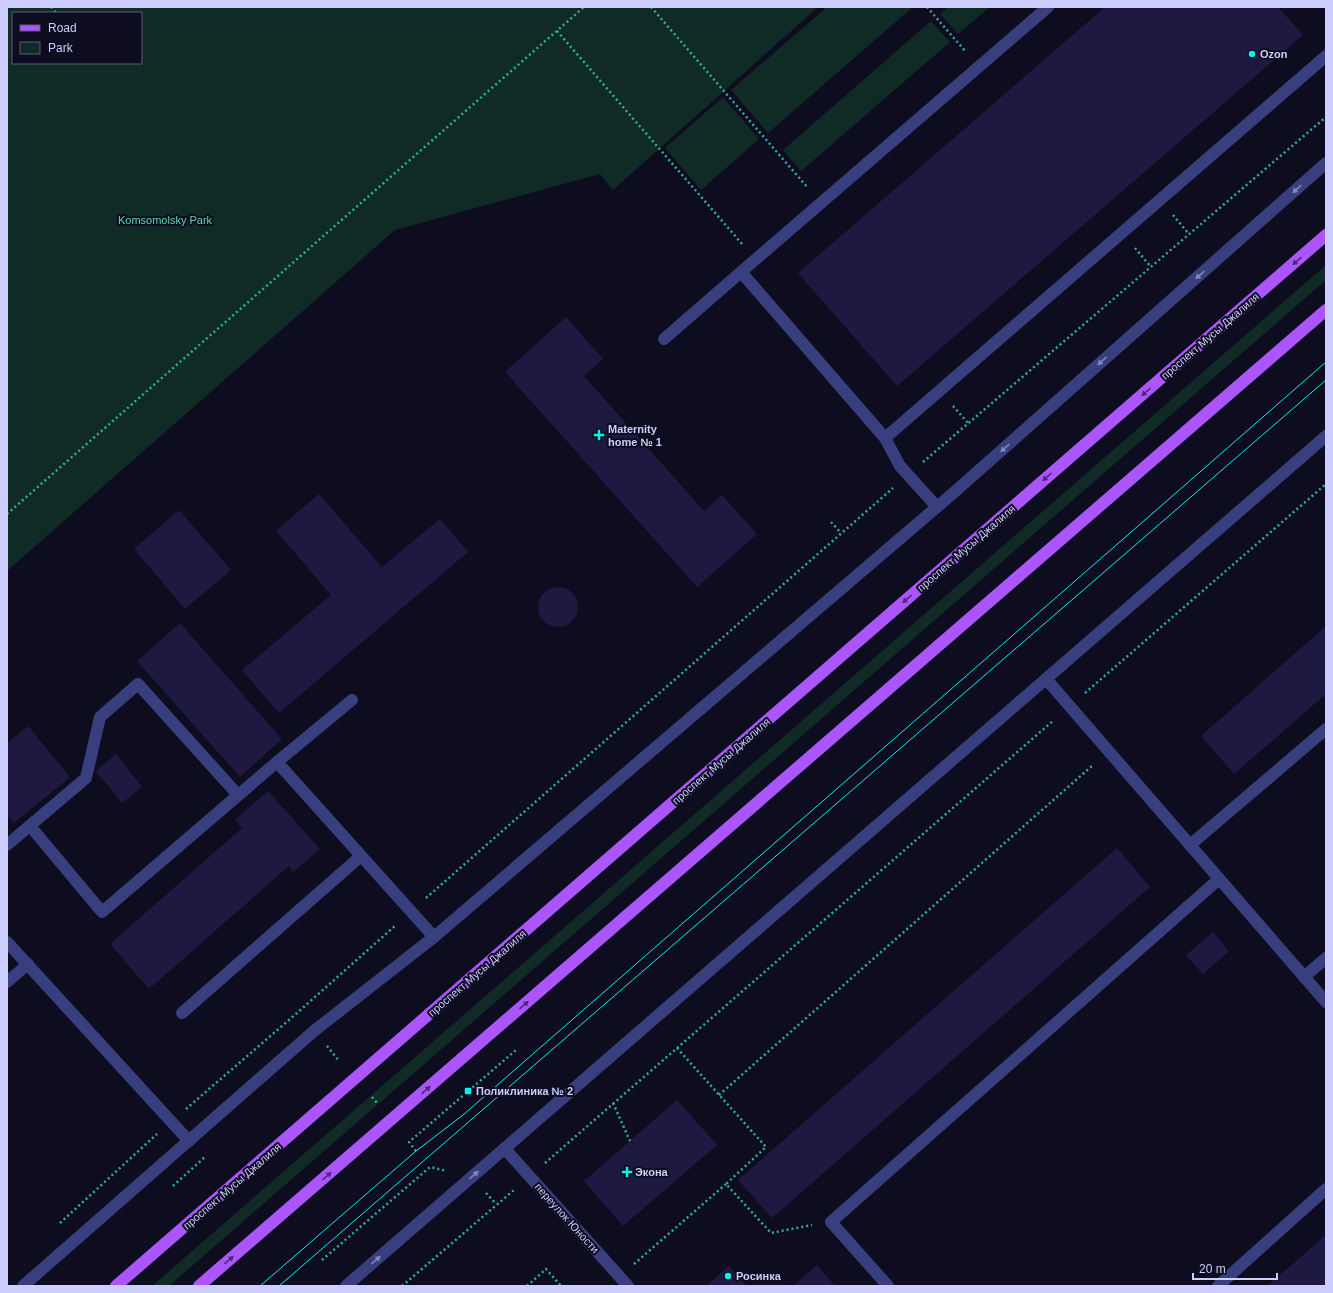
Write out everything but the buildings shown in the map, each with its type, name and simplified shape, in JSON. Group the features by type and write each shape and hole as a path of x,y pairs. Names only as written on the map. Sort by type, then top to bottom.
{"main road":[{"name":"проспект Мусы Джалиля","path":"116,1286 1326,235"},
{"path":"199,1286 1326,310"}],"street":[{"path":"664,339 1048,7"},
{"path":"884,438 1326,56"},
{"path":"23,1286 314,1031 434,937 937,508 1326,163"},
{"path":"741,272 884,438 900,466 937,508"},
{"path":"346,1286 1047,680 1326,436"},
{"path":"1047,680 1326,1002"},
{"path":"7,846 86,778 100,717 138,684 238,795"},
{"path":"30,826 102,912 238,795 352,700"},
{"path":"1190,845 1326,729"},
{"path":"277,762 434,937"},
{"path":"182,1013 361,856"},
{"path":"888,1286 830,1222 1219,879"},
{"path":"7,942 189,1141"},
{"path":"1304,977 1326,958"},
{"path":"7,982 28,964"},
{"name":"переулок Юности","path":"505,1149 628,1286"},
{"path":"1218,1286 1326,1189"}],"path":[{"path":"7,514 584,7"},
{"path":"651,7 821,204"},
{"path":"927,7 979,67"},
{"path":"557,31 756,260"},
{"path":"60,1224 171,1122 297,1013 840,534 1326,117"},
{"path":"402,1286 1326,484"},
{"path":"831,522 840,534"},
{"path":"719,1095 1108,751"},
{"path":"620,1277 766,1147 677,1048"},
{"path":"416,1151 409,1142 516,1050"},
{"path":"331,1052 339,1061"},
{"path":"372,1097 379,1105"},
{"path":"613,1103 630,1141"},
{"path":"322,1260 430,1167"},
{"path":"726,1184 771,1233 830,1222"},
{"path":"527,1286 546,1269 561,1286"}],"green space":[{"name":"Komsomolsky Park","path":"7,7 818,7 613,190 600,174 395,230 7,571"},
{"path":"827,7 913,7 768,133 731,90"},
{"path":"948,7 990,7 958,34 940,14"},
{"path":"931,21 950,42 801,171 783,150"},
{"path":"723,97 759,139 701,190 665,148"},
{"path":"1326,265 1326,280 169,1286 152,1286"}],"tram line":[{"path":"260,1286 416,1151 463,1115 1326,362"},
{"path":"279,1286 1326,380"}],"place":[{"name":"Ozon","path":"1252,54"},
{"name":"Maternity home № 1","path":"599,435"},
{"name":"Поликлиника № 2","path":"468,1091"},
{"name":"Экона","path":"627,1172"},
{"name":"Росинка","path":"728,1276"}]}
